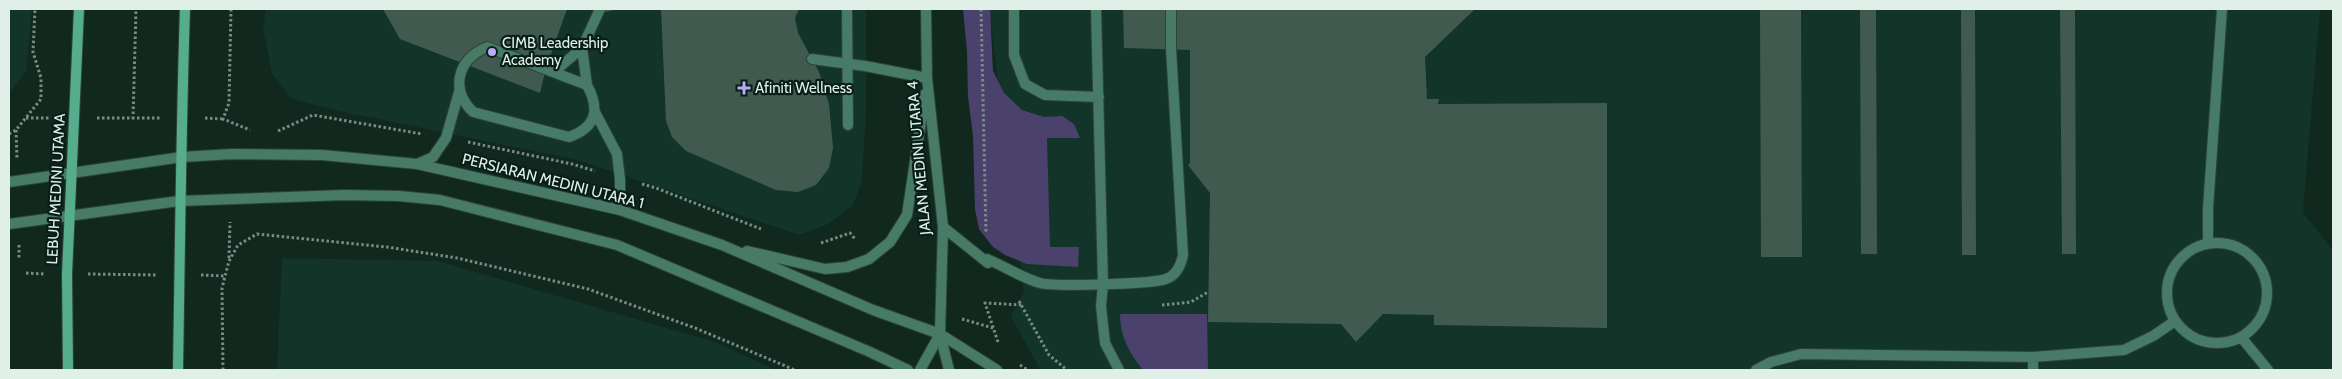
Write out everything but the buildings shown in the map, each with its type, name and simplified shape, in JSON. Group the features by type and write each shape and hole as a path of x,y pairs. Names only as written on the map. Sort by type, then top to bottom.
{"main road":[{"name":"LEBUH MEDINI UTAMA","path":"68,370 68,274 79,9"},
{"path":"178,370 179,201 182,157 181,118 185,9"}],"street":[{"path":"555,71 582,48 600,9"},
{"path":"847,9 848,125"},
{"name":"JALAN MEDINI UTARA 4","path":"926,9 927,78 943,227 940,334 948,370"},
{"path":"1014,9 1014,55 1025,84 1045,95 1099,96"},
{"path":"1096,9 1102,306 1105,343 1119,370"},
{"path":"943,227 988,263 987,259 1041,283 1103,284 1168,279 1176,273 1183,255 1171,48 1171,9"},
{"path":"2208,244 2208,208 2222,9"},
{"path":"417,164 433,157 446,138 459,92 459,80 465,64 475,52 487,47 555,71 587,85"},
{"path":"459,92 464,103 473,112 569,137 581,133 590,124 595,112 595,99 587,85 582,48"},
{"path":"722,245 826,269 847,267 869,259 890,242 907,215 927,78 812,59"},
{"path":"595,112 617,154 620,179 620,210"},
{"name":"PERSIARAN MEDINI UTARA 1","path":"9,182 182,157 232,154 322,155 417,164 620,210 722,245 873,310 940,334 997,370"},
{"path":"9,224 179,201 345,196 399,196 440,200 617,245 870,352 908,370"},
{"path":"2208,244 2229,245 2248,253 2258,263 2265,276 2268,290 2267,304 2262,318 2253,329 2241,337 2228,342 2212,343 2198,340 2185,332 2175,321 2168,308 2166,294 2168,280 2174,267 2183,256 2194,248 2208,244"},
{"path":"1756,370 1771,362 1802,354 2033,357 2124,350 2153,336 2175,321"},
{"name":"JALAN MEDINI UTARA 4","path":"920,370 940,334"},
{"path":"2241,337 2268,370"},
{"path":"2033,357 2033,370"}],"path":[{"path":"9,134 26,118 41,99 41,78 33,52 35,9"},
{"path":"133,119 136,9"},
{"path":"223,119 229,103 231,9"},
{"path":"981,9 987,259"},
{"path":"270,131 278,131 313,115 446,138 572,164 656,188 763,229"},
{"path":"26,118 223,119 255,132"},
{"path":"818,243 826,243 850,233 869,259"},
{"path":"223,370 222,288 229,261 238,245 257,234 387,248 457,258 588,289 695,328 795,370"},
{"path":"26,274 225,276"},
{"path":"1159,305 1191,302 1208,292"},
{"path":"1016,297 1049,356 1067,370"},
{"path":"1004,348 998,342 985,304 1032,305"},
{"path":"1016,361 1028,370"}],"shaded area":[{"path":"9,9 32,9 26,72 9,93"},
{"path":"266,9 866,9 866,110 862,181 853,205 828,224 799,235 578,160 339,111 292,99 272,73 263,29"},
{"path":"963,9 990,9 993,71 1004,93 1022,110 1044,117 1062,116 1074,124 1080,138 1047,138 1050,247 1079,247 1078,267 1027,264 1005,255 993,247 979,229 975,209 973,136 968,97 967,51"},
{"path":"989,9 2320,9 2303,212 2333,251 2333,370 1043,370 1039,367 1011,317 1024,292"},
{"path":"282,258 438,261 718,343 775,370 277,370"},
{"path":"1120,314 1207,314 1208,370 1143,370 1126,344 1120,322"}],"place":[{"name":"CIMB Leadership Academy","path":"492,52"},
{"name":"Afiniti Wellness","path":"744,88"}]}
